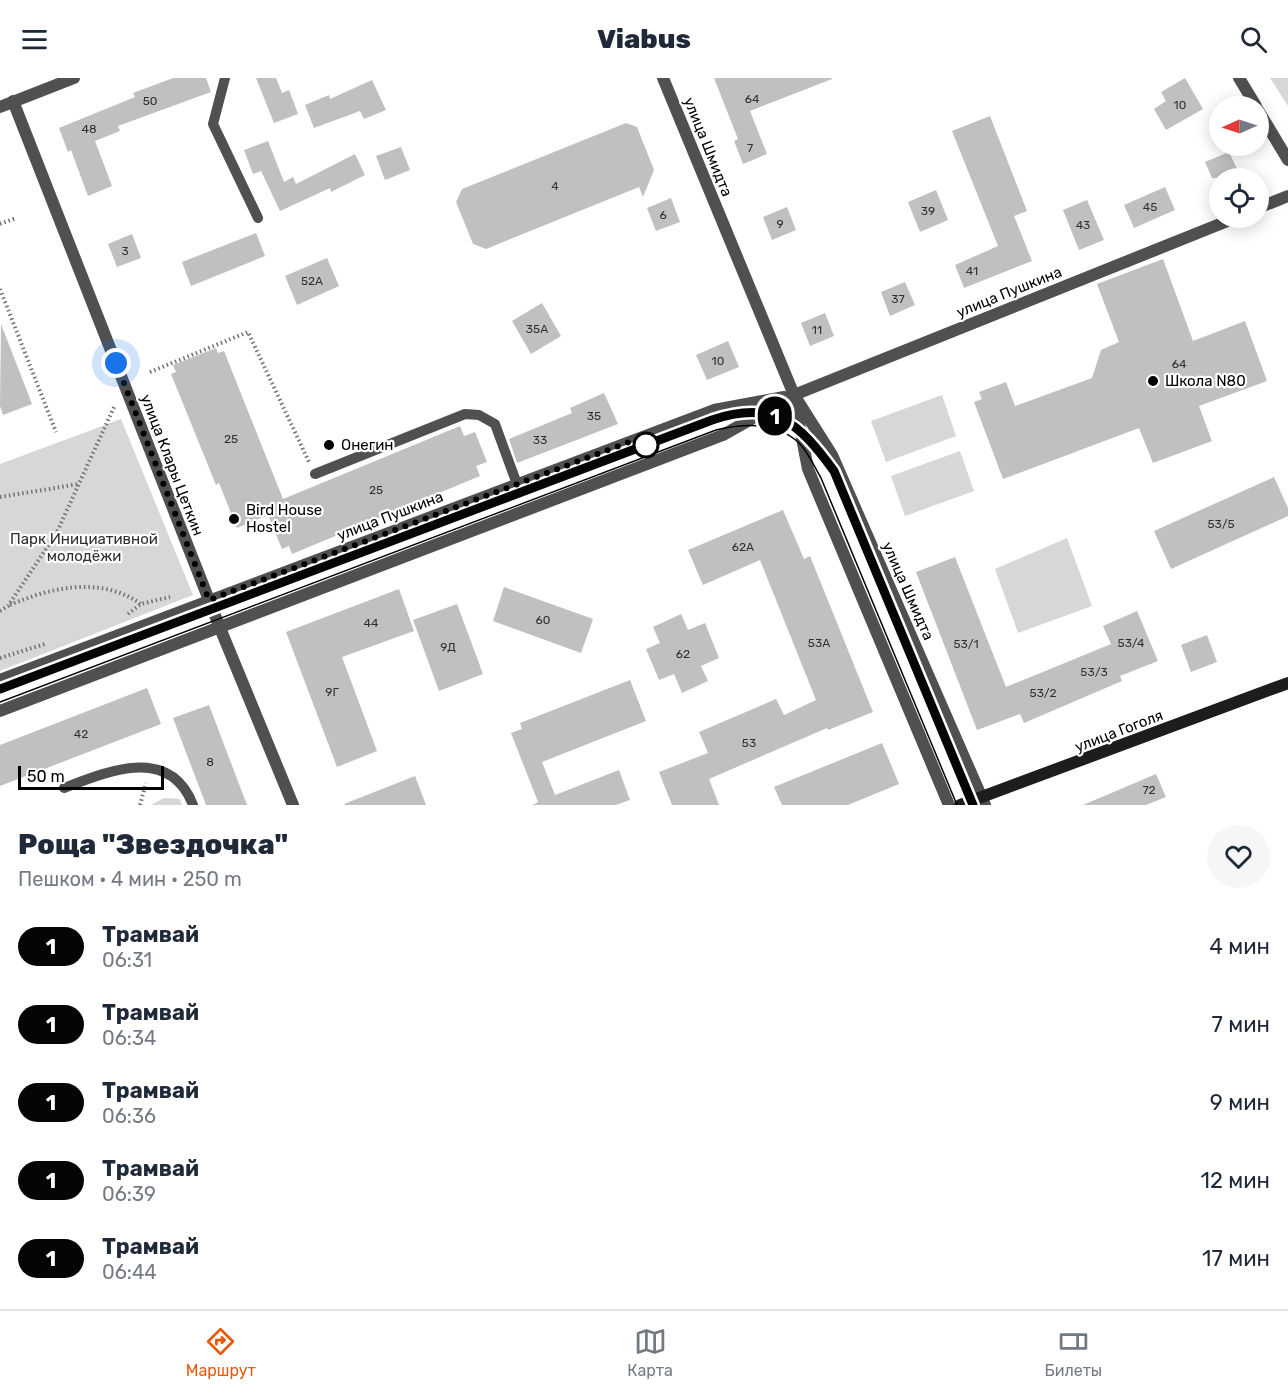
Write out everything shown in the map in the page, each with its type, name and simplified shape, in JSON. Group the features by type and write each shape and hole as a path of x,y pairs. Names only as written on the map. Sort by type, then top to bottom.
{"main road":[{"name":"улица Гоголя","path":"960,805 983,801 1288,683"}],"street":[{"path":"0,107 74,78"},
{"name":"улица Шмидта","path":"663,78 794,395 832,455 983,801"},
{"path":"1239,78 1250,96"},
{"name":"улица Клары Цеткин","path":"13,101 219,628 293,805"},
{"path":"1269,128 1288,160"},
{"path":"1269,204 1288,196"},
{"name":"улица Пушкина","path":"0,711 723,435 794,395 1210,228"},
{"name":"улица Шмидта","path":"794,395 808,469 949,805"},
{"name":"улица Пушкина","path":"0,680 714,410 794,395"}],"lane":[{"path":"225,78 213,124 258,218"},
{"path":"315,474 465,414 479,415 495,424 517,484"},
{"path":"64,788 108,771 150,769 175,777 189,794 193,805"}],"path":[{"path":"0,224 16,218"},
{"path":"0,289 56,432"},
{"path":"150,372 248,333 315,474"},
{"path":"8,606 56,534 124,385"},
{"path":"0,496 79,484"},
{"path":"0,611 40,592 71,586 122,594 141,604"},
{"path":"140,805 150,769"}],"green space":[{"path":"1270,78 1288,78 1288,106"},
{"path":"942,395 956,436 886,462 871,421"},
{"name":"Парк Инициативной молодёжи","path":"121,419 193,595 0,671 0,464"},
{"path":"960,451 974,491 905,516 891,476"},
{"path":"1067,538 1092,606 1018,633 995,569"},
{"path":"164,798 180,799 182,805 151,805"}],"building":[{"path":"173,78 206,78 211,92 118,126 120,131 95,141 112,186 88,196 71,150 68,152 59,128 135,97 133,93"},
{"path":"256,78 276,78 282,93 289,90 298,114 274,123"},
{"path":"714,78 832,79 750,111 767,154 743,164 734,141 738,139"},
{"path":"1185,78 1203,109 1166,130 1154,109 1166,101 1161,92"},
{"path":"372,80 386,110 364,119 360,111 314,128 305,105 329,95 330,99"},
{"path":"990,116 1027,211 1014,216 1032,261 964,288 955,265 998,246 952,131"},
{"path":"626,123 637,127 654,170 643,197 639,187 486,249 473,244 456,202 462,189"},
{"path":"268,141 284,182 293,177 296,184 355,154 365,175 331,192 330,188 280,211 261,171 253,174 244,150"},
{"path":"401,147 410,170 385,180 376,156"},
{"path":"1219,156 1231,156 1237,168 1209,168 1209,171 1205,162"},
{"path":"1165,187 1175,210 1134,228 1124,205"},
{"path":"936,190 948,220 920,232 908,202"},
{"path":"671,198 680,222 656,231 647,208"},
{"path":"1087,200 1104,240 1079,250 1063,210"},
{"path":"787,207 796,230 772,240 763,217"},
{"path":"256,233 265,256 191,286 182,262"},
{"path":"132,234 141,258 117,267 108,244"},
{"path":"327,258 339,286 297,305 285,276"},
{"path":"1163,259 1193,341 1245,321 1267,381 1199,406 1212,441 1153,463 1139,428 1003,479 974,402 982,399 979,392 1006,382 1015,406 1092,378 1101,350 1119,342 1097,284"},
{"path":"905,282 915,305 890,316 881,292"},
{"path":"542,303 561,336 531,354 512,321"},
{"path":"825,313 834,336 810,346 801,323"},
{"path":"1,324 32,404 3,415 0,406"},
{"path":"728,341 739,367 707,380 696,355"},
{"path":"216,348 218,353 224,351 283,499 460,426 464,436 475,432 487,462 476,466 480,476 292,554 289,546 282,549 268,515 237,528 219,483 216,485 171,374 176,372 173,365"},
{"path":"604,393 618,424 517,463 509,439 572,413 570,408"},
{"path":"1274,477 1288,508 1288,516 1171,569 1154,531"},
{"path":"783,510 804,559 810,556 873,712 828,730 827,728 709,779 719,805 672,805 659,772 708,753 699,732 776,699 784,715 816,700 760,560 703,585 688,550"},
{"path":"955,557 1006,687 1111,644 1103,626 1137,611 1158,661 1120,676 1122,681 1024,723 1020,714 977,730 916,572"},
{"path":"504,587 593,619 581,653 493,621"},
{"path":"399,589 414,631 342,657 377,751 337,767 286,632"},
{"path":"457,604 483,674 439,691 413,620"},
{"path":"681,614 688,630 705,623 719,658 701,666 708,681 682,693 674,674 659,680 646,649 660,643 653,627"},
{"path":"1207,635 1217,662 1191,672 1181,645"},
{"path":"630,680 646,721 542,762 555,795 619,770 630,800 616,805 533,805 538,802 511,733 522,729 520,723"},
{"path":"147,688 161,724 0,786 0,745"},
{"path":"209,705 247,805 206,805 173,718"},
{"path":"882,743 899,784 848,805 782,805 774,787"},
{"path":"1156,774 1166,797 1146,805 1083,805"},
{"path":"415,776 426,805 344,804"}],"tram line":[{"name":"1","path":"0,689 712,420 740,412 759,413 781,418 797,427 814,443 834,471 973,805"},
{"path":"0,689 712,420 752,412 769,414 796,428 834,471 973,805"},
{"path":"0,702 716,430 738,426 761,426 792,437 801,445 821,478 957,805"}],"place":[{"name":"Школа N80","path":"1153,381"},
{"name":"Онегин","path":"329,445"},
{"name":"Bird House Hostel","path":"234,519"}],"route":[{"path":"116,363 209,600 648,435 646,445"}]}
